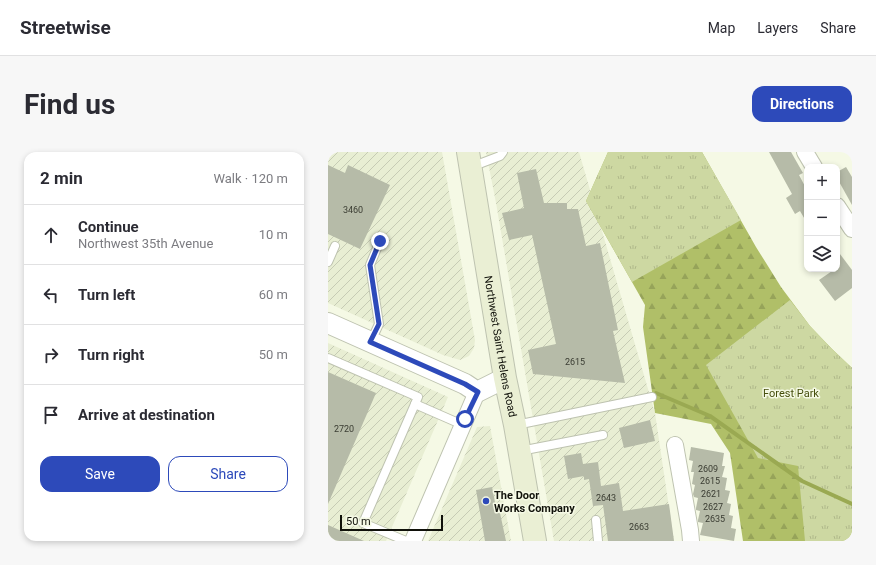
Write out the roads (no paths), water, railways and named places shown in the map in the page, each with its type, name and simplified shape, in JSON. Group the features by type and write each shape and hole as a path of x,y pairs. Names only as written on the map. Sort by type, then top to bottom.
{"main road":[{"name":"Northwest Saint Helens Road","path":"469,159 505,378 535,541"}],"street":[{"path":"805,152 812,164"},
{"path":"840,211 852,229"},
{"path":"328,323 465,384 478,392"},
{"path":"413,541 478,392 505,378"},
{"path":"675,445 691,541"}],"lane":[{"path":"469,159 500,156 503,152"},
{"path":"370,342 379,324 370,265 380,241"},
{"path":"328,262 335,246"},
{"path":"328,358 418,397 363,523 406,541"},
{"path":"515,426 652,397"},
{"path":"415,404 463,425"},
{"path":"519,451 603,434"},
{"path":"596,520 598,541"}],"waterway":[{"path":"656,393 710,416 802,481 852,504"}],"place":[{"name":"The Door Works Company","path":"486,501"}],"park label":[{"name":"Forest Park","path":"791,393"}]}
